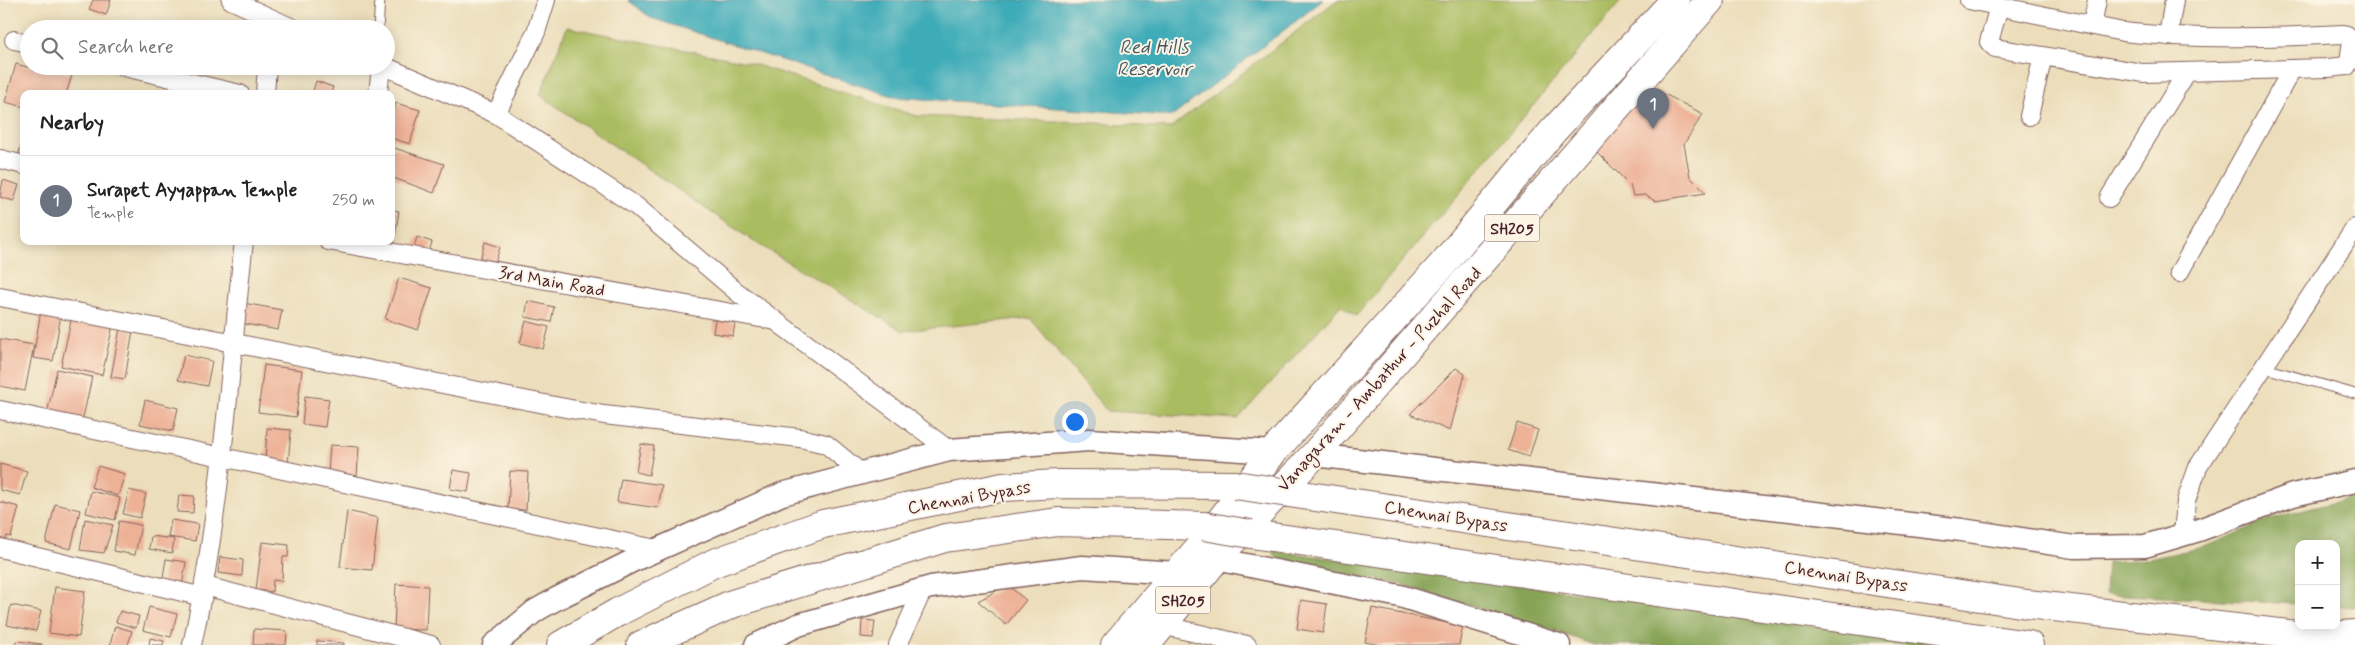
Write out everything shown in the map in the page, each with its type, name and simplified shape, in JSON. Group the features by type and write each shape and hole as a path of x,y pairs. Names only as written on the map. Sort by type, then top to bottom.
{"main road":[{"path":"1115,645 1198,570 1204,542 1273,452 1443,264 1553,131 1675,0"},
{"name":"Vanagaram - Ambathur - Puzhal Road","path":"1154,635 1198,570 1314,455 1710,0"},
{"path":"1618,61 1640,81"},
{"name":"Chennai Bypass","path":"561,645 618,612 714,563 823,524 1003,487 1058,484 1225,484 2026,604 2314,641 2355,634"},
{"name":"Chennai Bypass","path":"640,645 732,604 945,538 1058,522 1204,526 2030,645"}],"street":[{"path":"231,0 265,20"},
{"path":"496,114 536,32 546,0"},
{"path":"1969,0 1991,3 2123,32 2168,36 2343,34 2352,40 2353,50 2347,66 2143,73 1995,48 1989,42 1991,3"},
{"path":"2092,26 2097,0"},
{"path":"2168,36 2174,0"},
{"path":"2029,116 2043,56"},
{"path":"2179,273 2292,69"},
{"path":"395,71 496,114 636,206 737,292 949,450"},
{"path":"2109,198 2187,72"},
{"path":"159,75 223,90"},
{"path":"265,90 267,75"},
{"path":"379,90 381,75"},
{"path":"0,159 20,165"},
{"path":"2183,535 2186,501 2198,467 2355,228"},
{"path":"192,645 204,591 222,457 244,245"},
{"name":"3rd Main Road","path":"370,245 775,321"},
{"path":"0,297 604,415 800,438 826,444 861,473"},
{"path":"0,410 656,549"},
{"path":"494,645 535,611 656,549 782,494 949,450 1089,440 1273,452"},
{"path":"1314,455 1962,530 2074,547 2145,546 2183,535 2293,496 2355,481"},
{"path":"0,548 204,591 431,645"},
{"path":"756,645 798,624 923,589 1082,568 1198,570 1400,596 1559,645"},
{"path":"898,645 923,589"},
{"path":"1154,635 1247,645"}],"lane":[{"path":"379,20 380,0"},
{"path":"2264,368 2355,394"}],"green space":[{"path":"1337,0 1622,0 1356,316 1341,305 1238,419 1107,411 1030,318 903,331 753,241 540,95 567,27 747,62 917,116 1081,122 1171,128"},
{"path":"2355,497 2355,607 2340,606 2340,540 2295,540 2295,604 2105,594 2107,562 2148,559 2204,547 2270,519"},
{"path":"1271,550 1952,645 1594,645 1549,629 1400,584 1280,562"}],"water":[{"name":"Red Hills Reservoir","path":"628,0 1323,0 1173,116 895,97 651,18"}],"building":[{"path":"93,0 111,0 106,15 89,9"},
{"path":"16,64 20,65 20,75 72,75 67,90 20,90 20,106 5,102"},
{"path":"316,81 333,87 332,90 313,90"},
{"path":"1649,86 1703,114 1684,144 1690,177 1706,193 1655,201 1645,195 1633,196 1630,185 1594,149"},
{"path":"396,103 420,110 410,144 395,139"},
{"path":"395,148 444,164 434,193 395,178"},
{"path":"3,180 19,185 14,201 0,197"},
{"path":"395,210 399,211 395,237"},
{"path":"417,237 432,242 425,264 410,260"},
{"path":"485,242 500,247 492,274 477,270"},
{"path":"378,245 394,245 392,257"},
{"path":"399,278 432,288 418,330 385,319"},
{"path":"528,301 554,307 551,322 525,317"},
{"path":"243,303 282,310 278,330 240,323"},
{"path":"41,310 61,314 53,361 33,358"},
{"path":"72,316 113,325 102,375 61,366"},
{"path":"715,320 735,323 733,336 713,333"},
{"path":"526,321 549,327 543,349 520,343"},
{"path":"120,328 133,330 125,379 111,377"},
{"path":"0,339 34,345 25,391 0,386"},
{"path":"184,355 212,361 207,386 178,380"},
{"path":"264,365 302,370 296,417 258,412"},
{"path":"1456,368 1465,374 1450,431 1410,414"},
{"path":"57,369 92,377 82,422 47,414"},
{"path":"305,396 329,399 325,427 302,424"},
{"path":"145,400 178,408 173,431 140,424"},
{"path":"1517,423 1538,430 1529,457 1508,450"},
{"path":"267,428 291,430 288,464 265,463"},
{"path":"641,444 654,446 649,475 636,472"},
{"path":"330,445 359,447 357,476 328,474"},
{"path":"0,464 27,471 20,495 0,490"},
{"path":"98,466 125,474 118,496 91,487"},
{"path":"453,470 471,473 468,492 450,489"},
{"path":"510,471 528,472 526,510 508,509"},
{"path":"621,479 662,485 658,508 617,502"},
{"path":"129,490 146,494 140,518 123,514"},
{"path":"91,491 120,498 115,520 86,513"},
{"path":"179,495 194,496 193,513 177,512"},
{"path":"0,502 19,507 11,537 7,536 5,541 0,540"},
{"path":"55,504 80,510 71,549 46,543"},
{"path":"347,511 378,518 372,570 340,567"},
{"path":"85,519 113,525 104,553 80,550"},
{"path":"171,520 198,524 195,541 168,537"},
{"path":"119,521 141,525 135,555 114,551"},
{"path":"151,536 174,539 172,553 149,549"},
{"path":"262,542 289,545 288,557 283,557 282,581 273,580 272,592 256,590"},
{"path":"220,557 243,560 242,576 218,573"},
{"path":"166,559 186,562 182,586 162,583"},
{"path":"396,584 428,586 426,630 394,629"},
{"path":"1007,585 1026,600 1006,625 978,601"},
{"path":"55,587 85,591 79,637 49,633"},
{"path":"1301,600 1327,604 1323,633 1297,629"},
{"path":"11,605 41,611 36,631 7,625"},
{"path":"149,607 177,614 171,637 143,630"},
{"path":"1372,608 1463,626 1459,645 1380,645 1365,642"},
{"path":"120,611 139,616 136,628 116,622"},
{"path":"862,620 875,621 873,638 861,637"},
{"path":"115,626 132,631 128,645 110,645"},
{"path":"254,629 287,631 286,645 253,645"},
{"path":"150,638 164,641 163,645 149,645"},
{"path":"16,641 42,644 42,645 15,645"},
{"path":"317,641 344,643 344,645 317,645"}],"place":[{"name":"Surapet Ayyappan Temple","path":"1653,129"}]}
